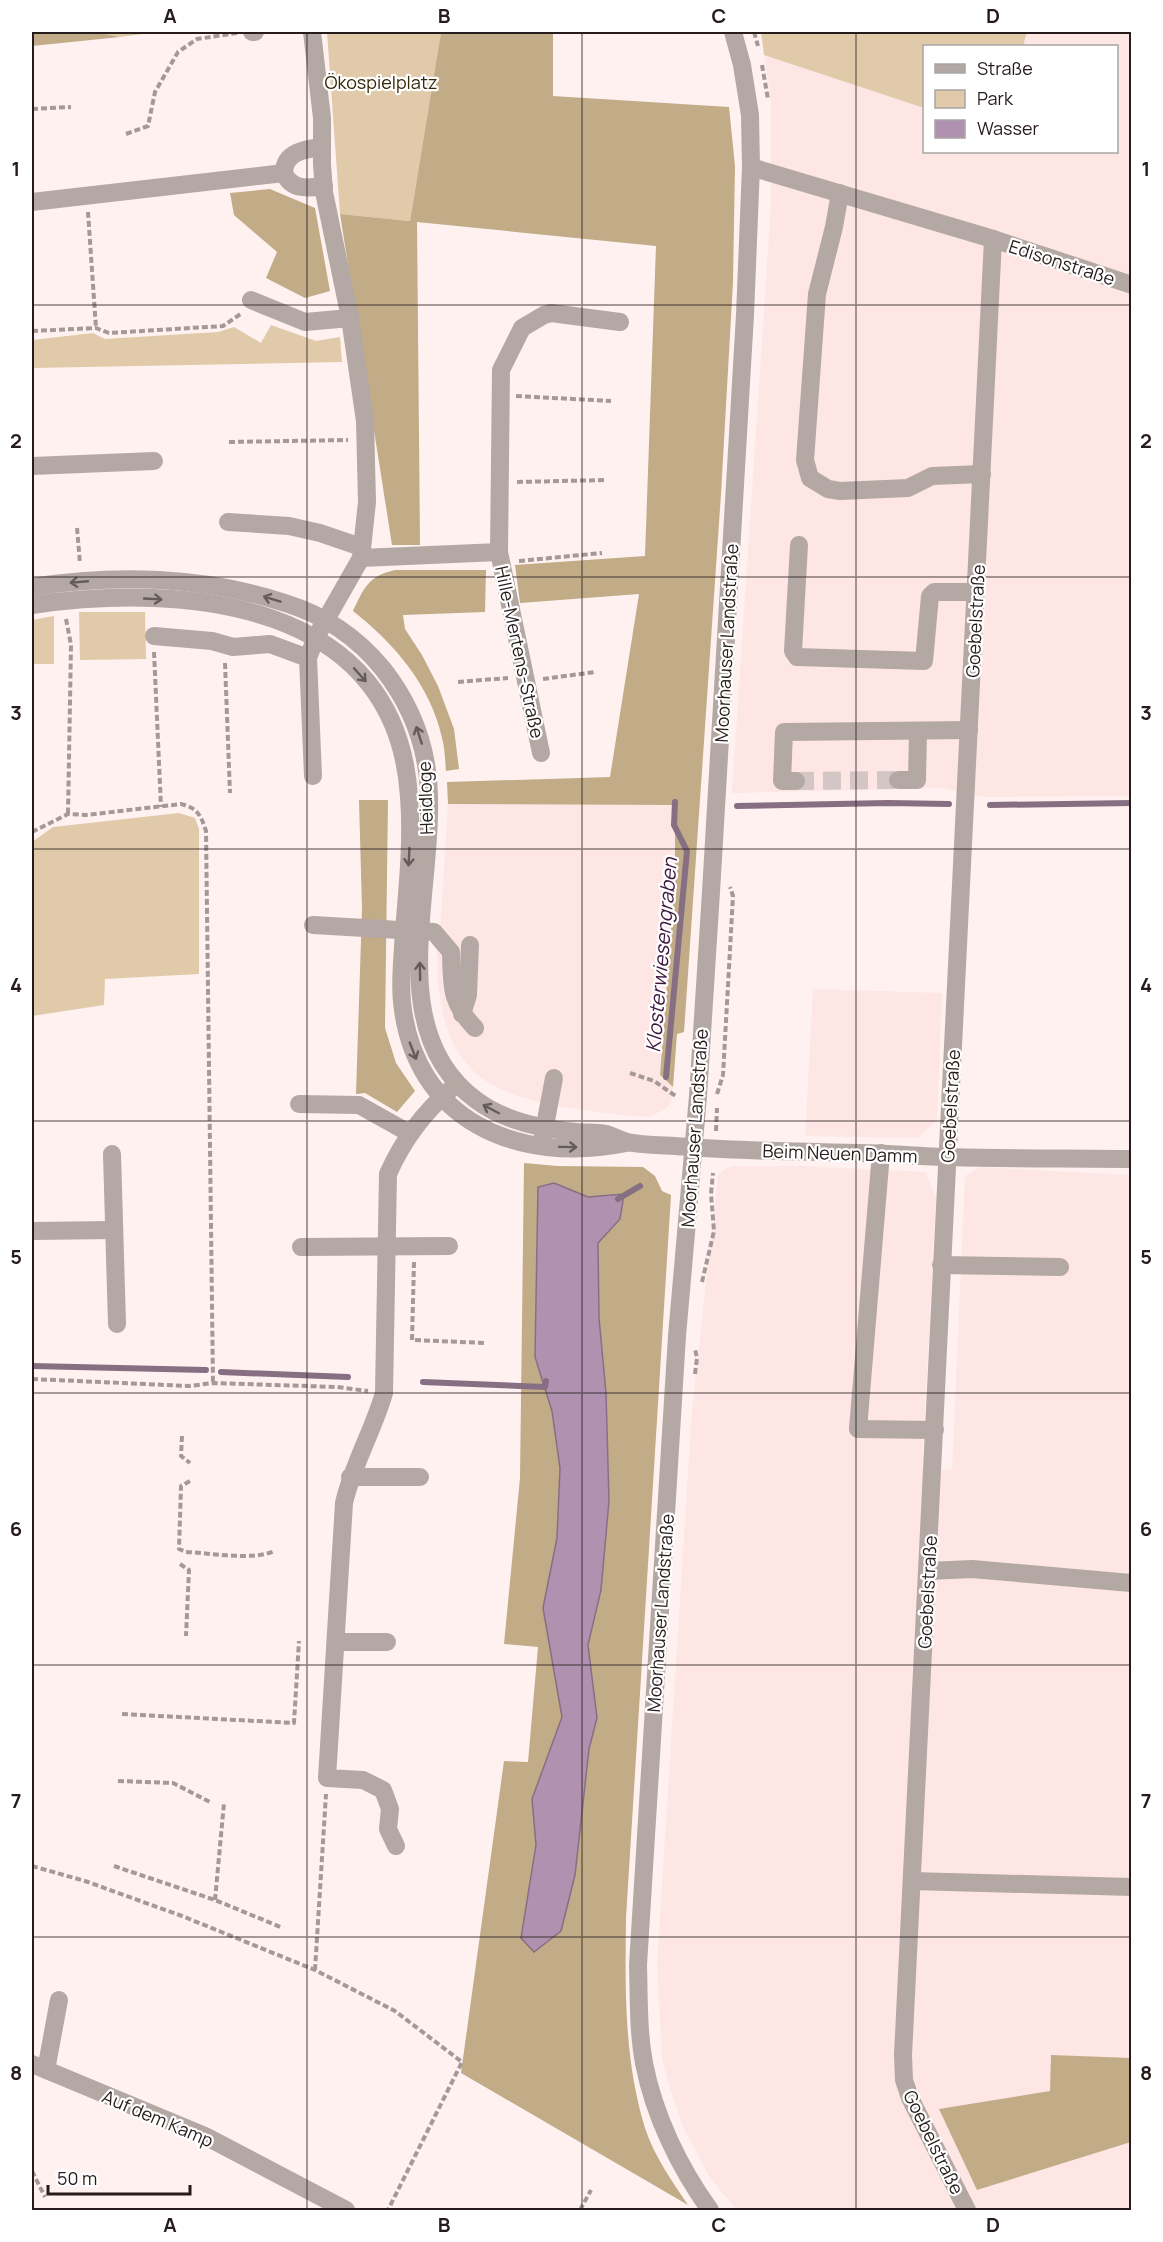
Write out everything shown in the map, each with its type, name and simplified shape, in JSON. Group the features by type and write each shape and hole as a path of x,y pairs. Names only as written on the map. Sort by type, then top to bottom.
{"street":[{"path":"312,32 322,118 324,186 350,318 365,421 367,502 361,552 316,637 308,658 313,776"},
{"name":"Moorhauser Landstraße","path":"710,2211 692,2185 658,2115 644,2063 639,2025 638,1977 677,1336 693,1148 745,315 751,167 750,115 742,64 733,32"},
{"path":"322,147 300,151 292,155 286,161 284,173 291,184 300,188 324,186"},
{"path":"751,167 993,238"},
{"path":"32,202 284,173"},
{"path":"840,193 817,294 805,460 810,478 828,489 840,491 908,488 932,476 982,474"},
{"name":"Edisonstraße","path":"993,238 1131,285"},
{"name":"Goebelstraße","path":"967,2211 910,2098 904,2080 903,2055 993,238"},
{"path":"251,300 305,322 350,318"},
{"name":"Hille-Mertens-Straße","path":"541,753 501,557 501,370 522,328 544,315 620,322"},
{"path":"32,465 154,461"},
{"path":"228,522 289,526 320,533 361,552"},
{"path":"799,545 793,651 797,657 924,661 930,596 934,592 976,592"},
{"name":"Hille-Mertens-Straße","path":"361,552 501,557"},
{"name":"Heidloge","path":"32,587 105,579 132,579 185,582 268,597 306,610 326,620 368,651 396,685 410,711 426,762 429,802 413,932 402,999 413,1054 442,1096 457,1111 484,1129 514,1142 541,1147 606,1147 628,1142"},
{"name":"Heidloge","path":"32,605 110,598 177,600 259,614 297,627 343,656 370,686 388,712 405,760 410,796 413,932 420,967 424,1018 433,1046 446,1069 472,1097 492,1110 516,1120 545,1127 605,1134 628,1142 693,1148"},
{"path":"154,636 212,641 233,647 270,644 308,658"},
{"path":"796,781 782,781 784,732 969,730"},
{"path":"898,780 916,780 918,732"},
{"path":"314,925 434,932 451,952 452,991 462,1014 475,1028"},
{"path":"462,1014 468,995 470,945"},
{"path":"541,1147 554,1078"},
{"path":"396,1846 388,1829 390,1809 383,1790 363,1780 327,1778 344,1503 350,1477 384,1393 388,1174 409,1133 433,1104 457,1083"},
{"path":"299,1104 359,1104 409,1133"},
{"name":"Beim Neuen Damm","path":"693,1148 947,1157 1131,1159"},
{"path":"881,1153 858,1429 934,1430"},
{"path":"112,1154 117,1324"},
{"path":"32,1231 113,1230"},
{"path":"301,1247 449,1246"},
{"path":"941,1265 1060,1267"},
{"path":"350,1477 420,1477"},
{"path":"928,1571 972,1569 1131,1583"},
{"path":"336,1642 387,1642"},
{"path":"912,1881 1131,1887"},
{"path":"39,2067 59,2000"},
{"name":"Auf dem Kamp","path":"39,2067 205,2136 346,2211"}],"path":[{"path":"126,134 148,126 155,92 178,52 197,39 254,32"},
{"path":"32,109 71,107"},
{"path":"87,196 96,328"},
{"path":"32,331 96,328 109,333 223,326 240,316 251,300"},
{"path":"501,396 611,401"},
{"path":"229,442 365,440"},
{"path":"500,483 607,480"},
{"path":"77,528 80,562"},
{"path":"501,557 602,553"},
{"path":"65,612 70,645 68,814"},
{"path":"154,636 161,807"},
{"path":"225,645 230,793"},
{"path":"458,682 526,679 595,672"},
{"path":"32,832 68,814 86,815 181,804 200,813 206,831 213,1383"},
{"path":"630,1073 654,1081 677,1097"},
{"path":"701,1289 714,1231 711,1194 713,1173"},
{"path":"414,1246 412,1340 486,1343"},
{"path":"694,1341 697,1358 694,1379"},
{"path":"32,1379 189,1386 213,1383 337,1387 384,1393"},
{"path":"182,1436 181,1456 190,1463"},
{"path":"190,1481 181,1486 179,1549 186,1552 250,1555 265,1555 275,1551"},
{"path":"180,1563 189,1570 186,1636"},
{"path":"122,1714 294,1723 299,1641"},
{"path":"315,1970 327,1778"},
{"path":"118,1781 172,1783 210,1802"},
{"path":"215,1900 224,1803"},
{"path":"32,1866 85,1881 182,1916 315,1970 395,2011 462,2062 388,2211"},
{"path":"114,1866 215,1900 283,1928"},
{"path":"32,2171 45,2197"},
{"path":"580,2211 591,2190"}],"shaded area":[{"path":"32,32 95,32 120,37 32,46"},
{"path":"441,32 553,32 553,96 729,107 735,166 733,282 721,494 684,1032 677,1034 673,1087 660,1075 675,878 675,805 448,804 447,782 610,777 639,594 520,603 515,565 645,556 656,246 417,222 420,545 392,545 340,214 410,221"},
{"path":"1027,32 1131,32 1131,796 984,797 942,788 732,793 771,204 771,101 764,55 923,108 923,153 1118,153 1118,45 1023,45"},
{"path":"270,189 315,208 330,291 305,298 266,278 277,252 234,215 230,193"},
{"path":"395,570 486,570 485,612 403,615 405,629 438,686 454,729 459,769 446,771 444,746 437,719 420,683 383,637 353,611 368,584 379,576"},
{"path":"359,800 388,800 385,1028 396,1063 415,1091 397,1112 365,1093 356,1094 362,909"},
{"path":"448,804 675,805 675,878 660,1075 673,1087 671,1102 666,1109 649,1117 620,1115 562,1107 520,1097 490,1084 475,1073 462,1058 451,1040 444,1019 437,978"},
{"path":"813,989 942,993 937,1120 918,1138 805,1136"},
{"path":"524,1163 557,1166 643,1167 655,1176 662,1191 671,1195 626,1918 627,2024 633,2076 645,2128 658,2158 688,2205 461,2073 504,1761 528,1762 538,1647 504,1644 520,1478","holes":["554,1183 588,1197 623,1194 620,1219 598,1242 599,1318 606,1393 609,1501 601,1590 588,1645 597,1718 589,1749 575,1875 561,1931 534,1952 521,1938 536,1845 532,1800 562,1717 543,1608 557,1538 560,1468 552,1411 535,1357 538,1187"]},
{"path":"733,1166 801,1166 926,1172 936,1199 922,1468 952,1470 965,1176 979,1167 1131,1175 1131,2210 737,2210 710,2178 683,2127 662,2057 657,1964 692,1410 718,1175"},
{"path":"1051,2055 1131,2058 1131,2142 977,2190 939,2109 1050,2091"}],"green space":[{"path":"95,32 158,32 120,37"},
{"name":"Ökospielplatz","path":"327,32 441,32 410,221 340,214"},
{"path":"761,32 1027,32 1023,45 923,45 923,108 764,55"},
{"path":"271,325 316,341 340,337 342,362 32,368 32,340 93,333 105,339 218,332 234,327 261,343"},
{"path":"79,612 145,612 146,659 80,660"},
{"path":"54,616 54,664 32,664 32,620"},
{"path":"179,813 195,818 199,829 199,974 105,979 104,1005 32,1016 32,842 53,827"}],"water":[{"path":"554,1183 588,1197 624,1194 620,1219 598,1243 599,1318 606,1393 609,1501 601,1590 588,1645 597,1718 589,1749 575,1875 561,1931 534,1952 521,1938 536,1845 532,1799 562,1717 543,1608 557,1538 560,1468 552,1411 535,1357 538,1187"}],"waterway":[{"name":"Klosterwiesengraben","path":"666,1077 687,851 674,825 675,802"},
{"name":"Klosterwiesengraben","path":"990,805 1132,803"},
{"name":"Klosterwiesengraben","path":"737,806 949,804"},
{"name":"Klosterwiesengraben","path":"618,1199 640,1186"},
{"name":"Klosterwiesengraben","path":"32,1366 206,1370"},
{"name":"Klosterwiesengraben","path":"221,1372 348,1377"},
{"name":"Klosterwiesengraben","path":"423,1382 545,1387 546,1381"}],"tunnel":[{"path":"796,781 898,780"}]}
